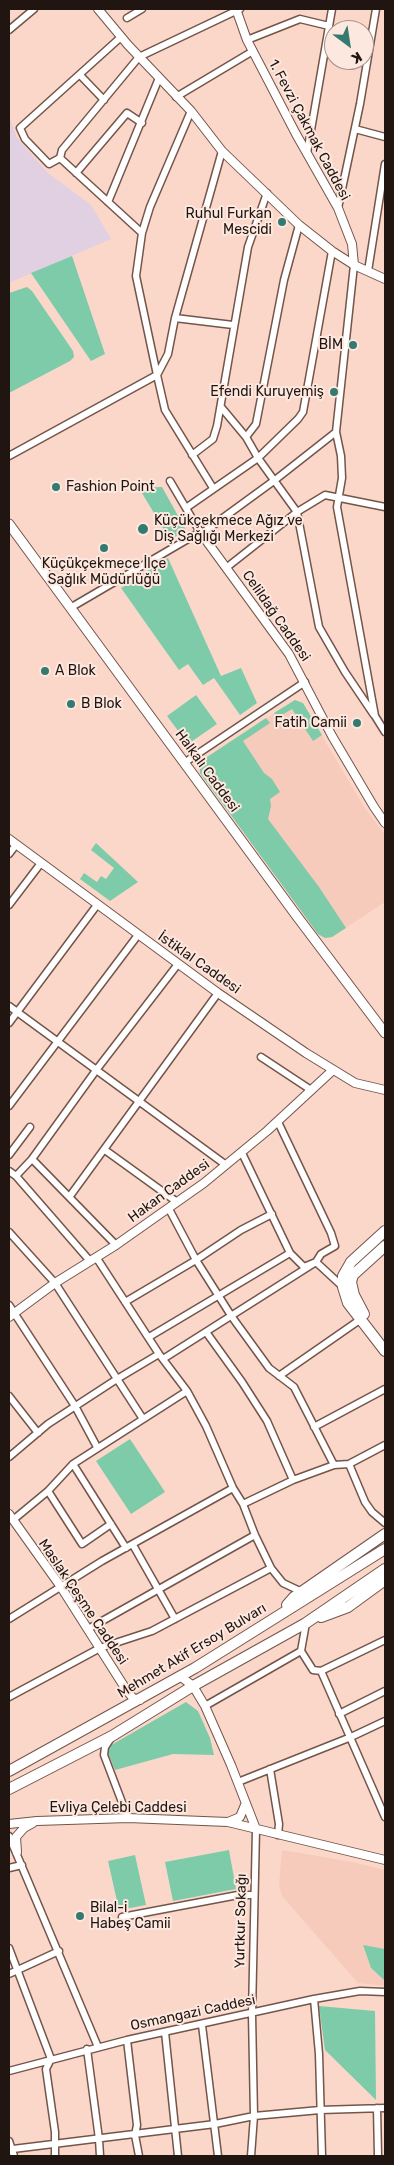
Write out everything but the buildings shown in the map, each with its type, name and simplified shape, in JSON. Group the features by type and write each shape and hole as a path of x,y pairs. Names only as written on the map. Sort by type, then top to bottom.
{"main road":[{"name":"Halkalı Caddesi","path":"9,524 385,1033"},
{"path":"385,1231 351,1262 343,1276 343,1287 348,1303 385,1351"},
{"path":"385,1246 353,1275 351,1282 360,1308 385,1340"},
{"path":"272,1620 303,1592 385,1534"},
{"name":"Mehmet Akif Ersoy Bulvarı","path":"9,1771 140,1700 385,1549"},
{"path":"9,1789 112,1736 193,1686 306,1622 385,1569"},
{"path":"306,1622 348,1607 385,1580"}],"street":[{"path":"9,30 34,9"},
{"path":"98,9 139,57 191,111 222,151 299,224 332,251 354,265 385,279"},
{"path":"126,18 142,9"},
{"path":"122,37 20,128 25,139 48,164 60,158 62,150 139,57 238,9"},
{"name":"1. Fevzi Çakmak Caddesi","path":"238,9 252,51 338,208 352,244 354,265"},
{"path":"338,208 355,129 376,19 376,9"},
{"path":"247,40 300,20 324,25"},
{"path":"176,96 252,51"},
{"path":"307,153 324,55"},
{"path":"80,75 104,100"},
{"path":"108,202 159,78"},
{"path":"191,111 150,207 142,233 136,276 165,410 213,488"},
{"path":"76,173 127,113 142,123"},
{"path":"355,129 385,136"},
{"path":"9,456 158,375 168,354 175,318 222,151"},
{"path":"60,158 142,233"},
{"path":"368,271 385,164"},
{"path":"192,455 213,439 248,247 267,193"},
{"path":"246,437 256,424 284,280 299,224"},
{"path":"186,508 258,458 303,412 332,251"},
{"path":"354,265 336,432 341,456 342,478 337,508 375,716"},
{"path":"175,318 233,324"},
{"path":"220,407 246,437 258,458 276,480 297,512 319,627 345,672 385,732"},
{"path":"70,608 200,533 276,480 336,432"},
{"path":"170,481 200,533"},
{"path":"226,568 297,512 325,495 385,507"},
{"name":"Celildağ Caddesi","path":"200,533 289,654 332,736 385,823"},
{"path":"184,763 305,682"},
{"name":"İstiklal Caddesi","path":"9,839 218,993 333,1070 355,1083 385,1090"},
{"path":"9,854 16,844"},
{"path":"9,905 41,863"},
{"path":"9,1023 97,905"},
{"path":"9,1106 138,935"},
{"path":"16,1176 32,1159 97,1069 178,964"},
{"path":"70,1196 218,993"},
{"path":"9,1006 226,1165"},
{"path":"261,1057 311,1090"},
{"name":"Hakan Caddesi","path":"12,1314 55,1283 169,1209 242,1153 333,1070"},
{"path":"9,1457 75,1406 117,1379 161,1357 232,1317 316,1262 320,1254 335,1246 331,1233 278,1122"},
{"path":"9,1155 30,1127"},
{"path":"105,1150 177,1202"},
{"path":"242,1153 290,1253 304,1267 316,1262"},
{"path":"32,1159 116,1245"},
{"path":"9,1171 16,1176 93,1259 125,1302 161,1357 187,1391 206,1426 233,1488 243,1504 254,1535 271,1568 283,1583 303,1592"},
{"path":"169,1209 196,1260 232,1317 269,1368 294,1387 334,1466"},
{"path":"125,1302 196,1260 241,1230 272,1214"},
{"path":"9,1232 55,1283 143,1420"},
{"path":"149,1337 290,1253"},
{"path":"316,1262 343,1287"},
{"path":"9,1305 12,1314 75,1406 97,1447"},
{"path":"279,1376 361,1319"},
{"path":"206,1332 267,1421 293,1480"},
{"path":"314,1427 385,1389"},
{"path":"11,1517 48,1491 73,1464 187,1391"},
{"path":"9,1396 38,1433"},
{"path":"243,1504 293,1480 334,1466 350,1464 385,1445"},
{"path":"73,1464 126,1548"},
{"path":"350,1464 368,1507 378,1519 385,1523"},
{"path":"9,1619 126,1548 233,1488"},
{"path":"48,1491 82,1544 111,1524"},
{"name":"Maslak Çeşme Caddesi","path":"11,1517 61,1587 131,1696 140,1700"},
{"path":"88,1629 254,1535"},
{"path":"133,1545 175,1619"},
{"path":"9,1697 100,1648 152,1631 271,1568"},
{"path":"306,1622 301,1650 312,1670 321,1671 385,1640"},
{"path":"205,1706 301,1650"},
{"path":"321,1671 385,1814"},
{"path":"180,1676 193,1686 205,1706 238,1782 245,1805 256,1830"},
{"path":"339,1714 385,1691"},
{"path":"238,1782 351,1737 385,1721"},
{"path":"112,1736 105,1747 104,1755 128,1818"},
{"path":"270,1769 277,1803 278,1835"},
{"path":"228,1822 240,1816 245,1805"},
{"name":"Evliya Çelebi Caddesi","path":"9,1824 37,1821 128,1818 228,1822 385,1860"},
{"path":"17,1852 16,1837 24,1828 37,1821"},
{"name":"Yurtkur Sokağı","path":"251,2156 254,2116 252,2014 256,1830"},
{"path":"9,1836 98,2046"},
{"path":"9,1868 22,1865"},
{"path":"122,1917 238,1895 254,1895"},
{"path":"9,1948 51,2059 46,2069 55,2156"},
{"path":"9,1974 59,1951"},
{"name":"Osmangazi Caddesi","path":"9,2070 98,2046 202,2025 314,1999 360,1991 385,1992"},
{"path":"314,1999 319,2054 322,2156"},
{"path":"202,2025 218,2156"},
{"path":"165,2032 178,2156"},
{"path":"127,2040 137,2125 135,2134 139,2156"},
{"path":"87,2049 100,2139 100,2156"},
{"path":"377,2108 378,2156"},
{"path":"9,2141 13,2153 54,2144 215,2124 254,2116 320,2110 385,2108"}],"shaded area":[{"path":"9,116 17,138 48,173 91,205 111,239 9,283"},
{"path":"295,700 303,704 363,805 385,835 385,902 332,937 325,938 318,934 200,773 199,768 204,759"},
{"path":"282,1850 353,1862 385,1870 385,1949 363,1946 371,1968 385,1981 385,1986 358,1983 282,1896 279,1885"}],"green space":[{"path":"72,256 105,354 91,361 31,273"},
{"path":"27,287 32,291 73,351 74,357 70,361 9,393 9,293"},
{"path":"162,487 186,530 170,540 139,488"},
{"path":"168,558 221,676 241,668 257,703 240,715 214,678 203,685 188,664 179,670 121,588"},
{"path":"196,695 217,724 188,744 167,716"},
{"path":"295,700 303,703 322,735 313,741 292,709 277,718 274,713"},
{"path":"266,718 270,723 243,741 264,773 272,779 280,792 270,799 271,806 268,819 319,887 346,928 332,937 325,938 318,934 200,773 200,763 204,759"},
{"path":"96,843 138,882 110,901 80,879 84,873 97,882 101,876 106,879 114,868 91,850"},
{"path":"130,1439 165,1492 131,1514 96,1461"},
{"path":"186,1702 198,1711 210,1738 214,1755 173,1754 115,1770 106,1748"},
{"path":"229,1850 236,1889 173,1901 165,1862"},
{"path":"135,1855 146,1905 119,1910 108,1861"},
{"path":"363,1945 385,1949 385,1981 371,1968"},
{"path":"319,2006 375,2011 376,2100 325,2050"}],"place":[{"name":"Ruhul Furkan Mescidi","path":"282,222"},
{"name":"BİM","path":"353,345"},
{"name":"Efendi Kuruyemiş","path":"334,392"},
{"name":"Fashion Point","path":"56,487"},
{"name":"Küçükçekmece Ağız ve Diş Sağlığı Merkezi","path":"143,529"},
{"name":"Küçükçekmece İlçe Sağlık Müdürlüğü","path":"104,548"},
{"name":"A Blok","path":"45,671"},
{"name":"B Blok","path":"71,704"},
{"name":"Fatih Camii","path":"357,723"},
{"name":"Bilal-i Habeş Camii","path":"80,1916"}]}
